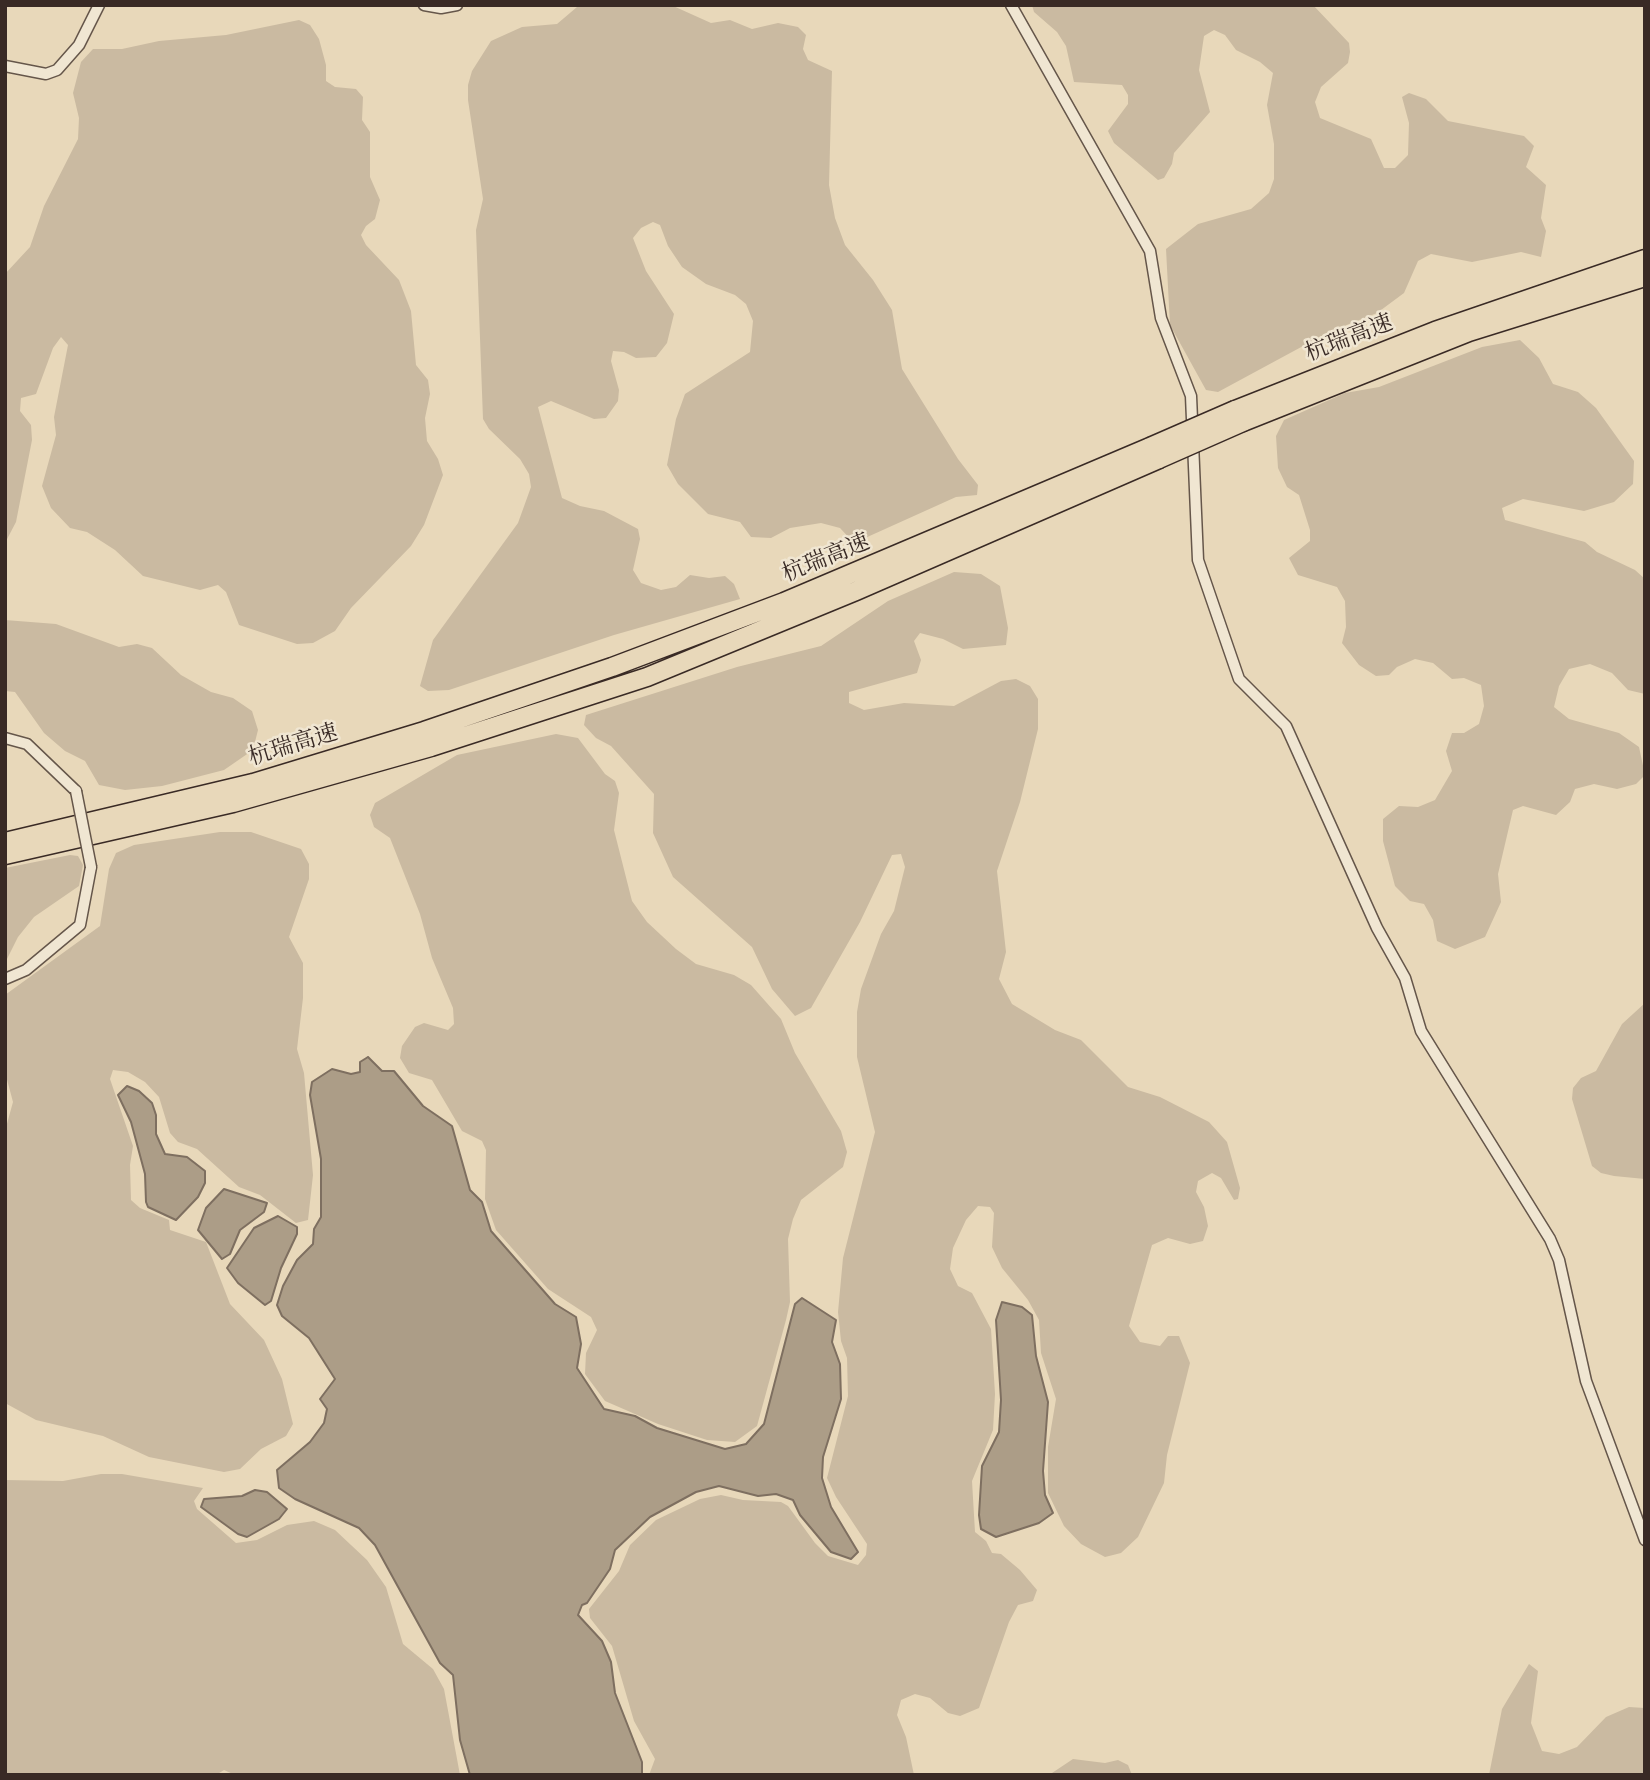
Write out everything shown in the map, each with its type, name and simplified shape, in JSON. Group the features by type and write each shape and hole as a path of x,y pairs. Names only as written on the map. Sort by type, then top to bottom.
{"highway":[{"name":"杭瑞高速","path":"5,855 233,803 431,747 647,677 856,592 1154,453 1435,331 1645,259"},
{"name":"杭瑞高速","path":"1239,416 1469,332 1645,277"},
{"name":"杭瑞高速","path":"5,842 253,783 424,731 612,667 797,597 1154,453"}],"street":[{"path":"5,66 34,73 57,70 79,45 99,5"},
{"path":"424,5 441,9 457,5"},
{"path":"1011,5 1150,251 1161,318 1191,396 1198,560 1239,678 1286,726 1377,928 1405,978 1415,1002 1422,1031 1550,1239 1559,1260 1586,1381 1645,1540"},
{"path":"5,737 27,744 76,791 91,867 80,925 26,970 5,979"}],"shaded area":[{"path":"671,5 711,23 730,20 752,29 778,23 798,27 806,35 803,49 808,60 832,71 829,185 835,218 845,245 873,280 892,310 902,369 958,459 978,485 977,495 956,497 854,543 840,528 821,523 790,528 771,538 751,537 740,522 708,514 678,484 667,465 676,419 685,394 750,352 753,321 746,304 735,295 706,284 682,267 668,246 660,225 653,222 641,228 633,238 646,271 674,314 667,343 656,357 636,358 624,352 613,351 611,361 619,390 618,401 606,418 594,419 551,401 538,407 562,498 580,506 604,511 638,529 640,539 633,570 641,583 661,590 676,587 690,575 709,578 725,576 734,584 740,599 614,635 449,690 428,691 420,686 433,640 518,523 531,487 529,474 520,459 489,429 483,419 476,230 483,199 468,85 472,71 491,41 522,27 557,24 577,7"},
{"path":"1032,5 1313,5 1349,43 1350,52 1348,63 1321,87 1315,102 1320,118 1371,139 1384,168 1395,168 1408,155 1409,123 1402,97 1409,93 1426,99 1448,121 1524,136 1534,146 1526,167 1546,185 1541,218 1546,231 1541,257 1521,252 1472,262 1431,254 1418,261 1404,293 1377,313 1329,332 1218,392 1206,390 1170,325 1166,249 1198,224 1251,209 1269,193 1274,179 1274,144 1267,105 1273,73 1260,62 1236,50 1225,35 1214,30 1204,36 1199,70 1210,112 1174,153 1172,164 1164,178 1158,180 1114,143 1108,131 1128,104 1128,95 1122,85 1074,82 1066,46 1057,32 1034,12"},
{"path":"299,20 310,25 319,39 326,65 326,81 335,87 356,89 363,97 362,120 370,132 370,177 380,200 375,219 366,226 361,235 366,245 399,280 411,311 416,365 428,380 430,394 425,418 427,441 438,459 443,475 424,525 411,546 351,608 335,631 313,643 297,644 239,625 226,592 218,585 200,590 143,576 115,550 87,532 70,528 51,508 42,486 56,435 54,417 68,345 61,337 53,348 36,394 21,398 20,411 31,425 32,440 16,522 5,543 5,274 30,247 44,206 78,139 79,118 73,93 81,62 93,49 122,49 159,41 226,35"},
{"path":"1520,340 1539,358 1553,384 1578,392 1596,408 1634,461 1633,484 1614,502 1584,511 1523,499 1502,508 1505,520 1585,542 1597,552 1635,570 1645,579 1645,694 1628,690 1612,673 1590,664 1569,669 1559,686 1554,707 1569,719 1619,733 1639,747 1645,775 1636,784 1617,789 1594,784 1575,789 1570,802 1556,815 1523,806 1513,810 1498,874 1501,902 1485,937 1455,949 1437,941 1433,920 1424,904 1410,901 1395,886 1383,841 1383,819 1399,806 1418,807 1435,800 1452,771 1446,751 1452,733 1464,733 1479,724 1484,706 1481,685 1464,678 1452,679 1433,663 1415,659 1397,667 1389,675 1376,676 1359,665 1342,643 1346,627 1345,601 1337,587 1298,575 1289,558 1310,541 1310,530 1299,495 1287,487 1278,468 1276,436 1284,420 1345,393 1379,387 1482,347"},
{"path":"954,572 981,574 1000,586 1008,628 1006,645 963,649 943,639 920,633 914,641 921,660 917,673 849,692 849,703 864,710 904,703 954,706 1001,681 1016,679 1030,686 1038,699 1038,729 1020,802 997,871 1006,952 999,979 1012,1004 1055,1030 1081,1040 1128,1087 1160,1097 1209,1122 1227,1142 1240,1188 1238,1199 1234,1200 1221,1178 1212,1173 1198,1181 1196,1192 1204,1207 1208,1226 1203,1241 1190,1244 1168,1238 1152,1245 1129,1326 1140,1342 1160,1346 1168,1336 1179,1336 1190,1363 1167,1455 1164,1483 1138,1537 1121,1553 1105,1557 1081,1544 1064,1526 1048,1493 1048,1447 1056,1399 1041,1353 1039,1320 1028,1300 1002,1268 992,1247 994,1213 990,1207 978,1206 966,1220 953,1248 950,1269 958,1286 972,1293 991,1329 995,1394 993,1430 972,1481 975,1532 986,1541 992,1553 1001,1554 1020,1570 1037,1590 1033,1601 1018,1605 1009,1622 979,1708 960,1716 948,1713 930,1698 915,1694 901,1700 897,1715 906,1737 914,1775 649,1775 655,1759 634,1721 612,1646 590,1618 589,1609 619,1571 630,1545 656,1520 700,1499 721,1495 743,1500 781,1502 788,1506 828,1556 858,1565 866,1555 867,1544 836,1497 827,1478 848,1396 847,1358 841,1341 838,1312 843,1258 875,1132 857,1057 857,1012 861,989 881,934 894,911 905,867 901,854 892,855 860,922 811,1008 795,1016 772,989 752,947 673,877 653,833 654,794 611,746 596,738 584,725 586,715 737,667 821,646 888,601"},
{"path":"5,620 56,624 119,647 137,644 152,648 181,675 211,692 233,698 252,711 258,730 253,750 224,770 162,786 125,790 99,785 85,761 65,751 44,733 15,692 5,691"},
{"path":"556,734 578,738 605,774 615,781 619,793 614,830 632,901 647,922 676,949 696,964 734,975 751,985 781,1019 795,1053 841,1131 847,1152 843,1167 801,1200 793,1219 788,1239 790,1302 786,1320 757,1426 735,1442 707,1440 658,1424 605,1401 585,1374 586,1353 597,1330 591,1317 548,1289 496,1230 485,1199 486,1150 482,1141 462,1131 432,1080 409,1073 400,1058 402,1046 415,1027 424,1023 448,1030 454,1024 453,1008 432,958 420,914 390,838 374,827 370,815 375,803 457,755"},
{"path":"220,832 251,832 301,849 309,864 309,879 289,937 303,963 303,998 297,1049 304,1073 313,1175 308,1220 296,1223 260,1195 239,1187 197,1149 178,1142 170,1133 159,1097 145,1082 128,1072 113,1070 110,1079 133,1146 130,1165 131,1200 140,1208 169,1220 170,1230 206,1242 230,1304 264,1340 282,1379 293,1424 286,1436 261,1449 240,1469 224,1472 149,1457 103,1436 36,1420 5,1403 5,1131 13,1102 5,1072 5,995 100,926 109,869 116,853 134,845"},
{"path":"70,855 78,856 83,865 79,886 34,917 18,937 5,963 5,868"},
{"path":"1645,1003 1645,1179 1601,1173 1592,1166 1572,1099 1573,1088 1581,1078 1596,1071 1622,1024"},
{"path":"368,1057 382,1071 394,1071 423,1106 452,1126 470,1190 482,1202 491,1231 555,1304 576,1317 581,1344 577,1368 604,1409 635,1416 657,1428 725,1449 746,1444 764,1424 795,1304 802,1298 836,1320 832,1342 840,1364 841,1399 823,1457 822,1478 831,1507 858,1552 851,1559 831,1552 800,1515 793,1500 776,1494 758,1496 719,1486 696,1492 650,1517 615,1550 610,1569 587,1603 582,1605 578,1615 602,1641 611,1662 615,1693 642,1762 642,1775 470,1775 460,1740 453,1675 440,1663 375,1545 359,1528 295,1499 279,1488 277,1470 310,1442 324,1423 327,1409 320,1399 335,1379 309,1338 282,1316 277,1305 283,1286 297,1260 313,1244 314,1229 321,1217 321,1159 310,1095 312,1082 332,1069 351,1074 360,1072 360,1062"},
{"path":"127,1086 139,1091 152,1103 156,1115 156,1134 165,1154 187,1157 205,1171 205,1183 198,1197 176,1220 148,1207 146,1202 145,1174 131,1122 118,1095"},
{"path":"224,1189 267,1203 264,1212 240,1230 230,1254 222,1259 198,1230 206,1208"},
{"path":"278,1216 297,1227 297,1234 281,1268 271,1301 265,1305 238,1283 227,1268 254,1228"},
{"path":"1002,1302 1022,1307 1032,1315 1036,1356 1048,1402 1043,1471 1045,1495 1053,1513 1039,1523 996,1537 981,1529 979,1515 982,1466 999,1432 1001,1400 996,1320"},
{"path":"101,1474 122,1474 203,1488 194,1501 197,1509 236,1543 257,1540 287,1525 314,1521 335,1530 367,1560 386,1587 403,1644 433,1669 444,1689 460,1775 235,1775 224,1770 216,1775 5,1775 5,1480 63,1481"},
{"path":"255,1490 267,1492 287,1509 279,1519 247,1537 238,1534 201,1507 204,1499 242,1496"},
{"path":"1529,1664 1538,1671 1531,1723 1542,1751 1559,1754 1577,1747 1606,1717 1629,1707 1645,1708 1645,1775 1489,1775 1502,1709"},
{"path":"1073,1759 1105,1763 1118,1760 1128,1765 1132,1775 1049,1775"}]}
